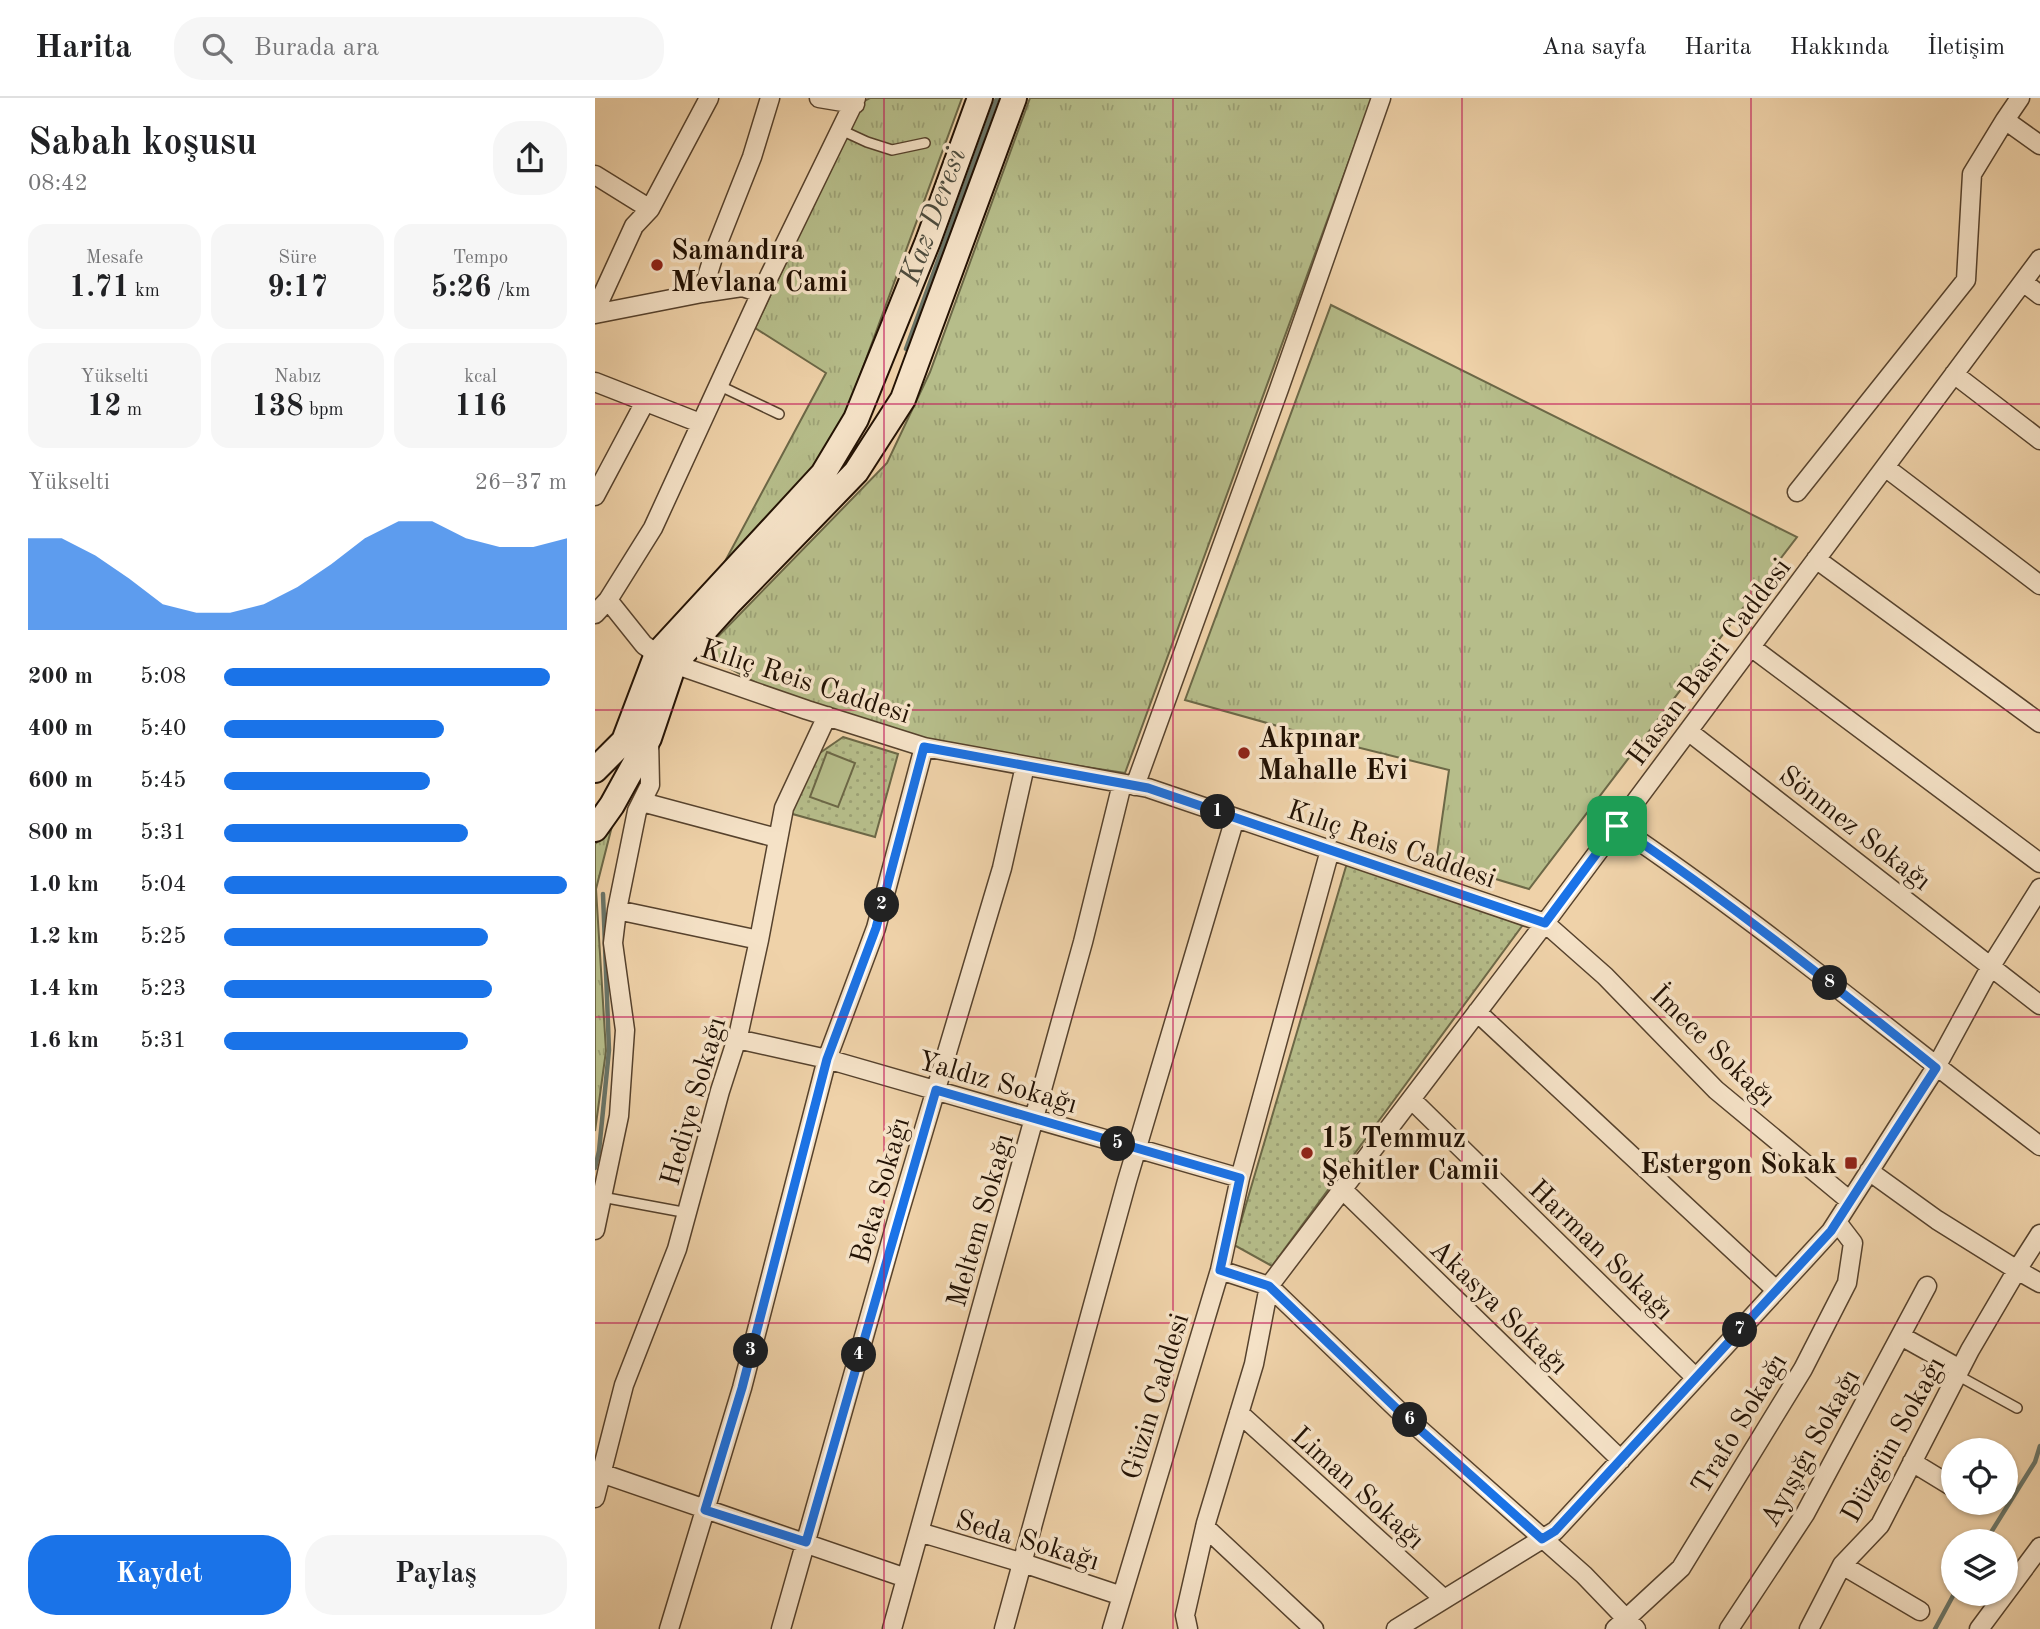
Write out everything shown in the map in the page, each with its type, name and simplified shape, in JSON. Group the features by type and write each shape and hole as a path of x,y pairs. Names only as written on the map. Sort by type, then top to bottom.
{"main road":[{"path":"595,770 624,741 665,659 823,474 856,419 928,241 980,98"},
{"path":"595,829 612,805 649,738 665,659 729,603 856,472 903,399 1014,98"}],"street":[{"path":"595,313 634,226 650,209 709,98"},
{"path":"702,293 716,248 752,157 770,98"},
{"path":"595,614 608,600 653,528 761,293 855,101 819,98"},
{"name":"Meltem Sokağı","path":"892,1629 1129,785 1275,402 1381,98"},
{"path":"1797,492 1966,280 1972,174 2014,100"},
{"path":"2005,120 2040,145"},
{"path":"595,175 650,209"},
{"name":"Hasan Basri Caddesi","path":"1269,1286 1545,923 2040,259"},
{"path":"2023,282 2040,295"},
{"path":"595,313 742,287 761,293"},
{"path":"1954,374 2040,440"},
{"path":"595,382 700,423"},
{"path":"595,496 645,402"},
{"path":"1885,467 2040,585"},
{"path":"1817,559 2040,723"},
{"name":"Kılıç Reis Caddesi","path":"608,600 644,645 665,659 827,716 924,747 1129,785 1545,923"},
{"path":"1751,647 2040,863"},
{"name":"Hediye Sokağı","path":"595,1497 598,1472 624,1385 677,1249 737,1039 784,808 827,716"},
{"name":"Sönmez Sokağı","path":"1688,731 2040,1005"},
{"path":"595,1230 619,1116 625,1030 613,943 637,811 650,785 649,738"},
{"path":"669,1629 742,1388 827,1059 876,928 924,747"},
{"name":"Beka Sokağı","path":"781,1629 1002,868 1025,765"},
{"path":"642,802 777,838"},
{"path":"1004,1629 1136,1149 1235,818"},
{"path":"1617,826 1675,865 1794,955 1936,1068 2040,1146"},
{"path":"1240,1178 1330,850"},
{"path":"1396,1629 1555,1531 1837,1222 1936,1068 1991,966 2040,888"},
{"path":"617,910 759,940"},
{"name":"İmece Sokağı","path":"1545,923 1605,976 1716,1090 1850,1201"},
{"path":"1477,1012 1776,1290"},
{"name":"Yaldız Sokağı","path":"737,1039 827,1059 1240,1178"},
{"name":"Harman Sokağı","path":"1411,1099 1696,1378"},
{"path":"1870,1171 1937,1220 2040,1283"},
{"name":"Güzin Caddesi","path":"1112,1629 1220,1270 1240,1178"},
{"name":"Akasya Sokağı","path":"1342,1189 1621,1460"},
{"name":"Trafo Sokağı","path":"1626,1626 1681,1568 1803,1369 1847,1283 1853,1243 1837,1222"},
{"name":"Düzgün Sokağı","path":"1809,1629 1842,1565 1880,1525 1958,1372 2040,1234"},
{"path":"1220,1270 1269,1286 1398,1410 1584,1575 1626,1626"},
{"path":"1188,1629 1185,1615 1205,1527 1254,1364 1269,1286"},
{"name":"Ayışığı Sokağı","path":"1729,1629 1805,1514 1927,1286"},
{"path":"1901,1336 1958,1372"},
{"name":"Liman Sokağı","path":"1239,1413 1444,1599"},
{"path":"1912,1462 1941,1480"},
{"path":"598,1472 906,1578"},
{"path":"1205,1527 1314,1629"},
{"name":"Seda Sokağı","path":"919,1532 1122,1596"},
{"path":"1979,1629 2040,1547"},
{"path":"1842,1565 1920,1611"}],"lane":[{"path":"842,130 892,150 925,143"},
{"path":"718,385 779,414"},
{"path":"602,1197 688,1213"},
{"path":"1958,1372 2017,1408"}],"green space":[{"path":"870,98 962,98 833,449 722,567 826,373 755,328 862,102"},
{"path":"1030,98 1372,98 1125,773 928,743 762,686 702,653 887,463 930,372"},
{"path":"1331,305 1797,537 1529,889 1436,861 1449,770 1185,700"},
{"path":"843,737 898,754 875,837 789,813 817,755"},
{"path":"827,752 855,763 838,807 810,797"},
{"path":"611,830 596,889 606,1051 595,1131 595,844"},
{"path":"1347,863 1525,922 1272,1266 1234,1245"}],"waterway":[{"name":"Kaz Deresi","path":"906,349 997,98"},
{"name":"Kaz Deresi","path":"595,1168 609,1050 603,894"},
{"path":"1993,1529 2035,1462 2040,1446"},
{"path":"1935,1629 1947,1606"}],"place":[{"name":"Samandıra Mevlana Cami","path":"657,265"},
{"name":"Akpınar Mahalle Evi","path":"1244,753"},
{"name":"15 Temmuz Şehitler Camii","path":"1307,1153"},
{"name":"Estergon Sokak","path":"1851,1163"}],"route":[{"path":"924,747 1148,788 1545,923 1617,826 1675,865 1805,963 1936,1068 1831,1231 1555,1531 1542,1539 1398,1410 1269,1286 1220,1270 1240,1178 936,1090 806,1542 705,1510 742,1388 827,1059 876,928 924,747"}]}
